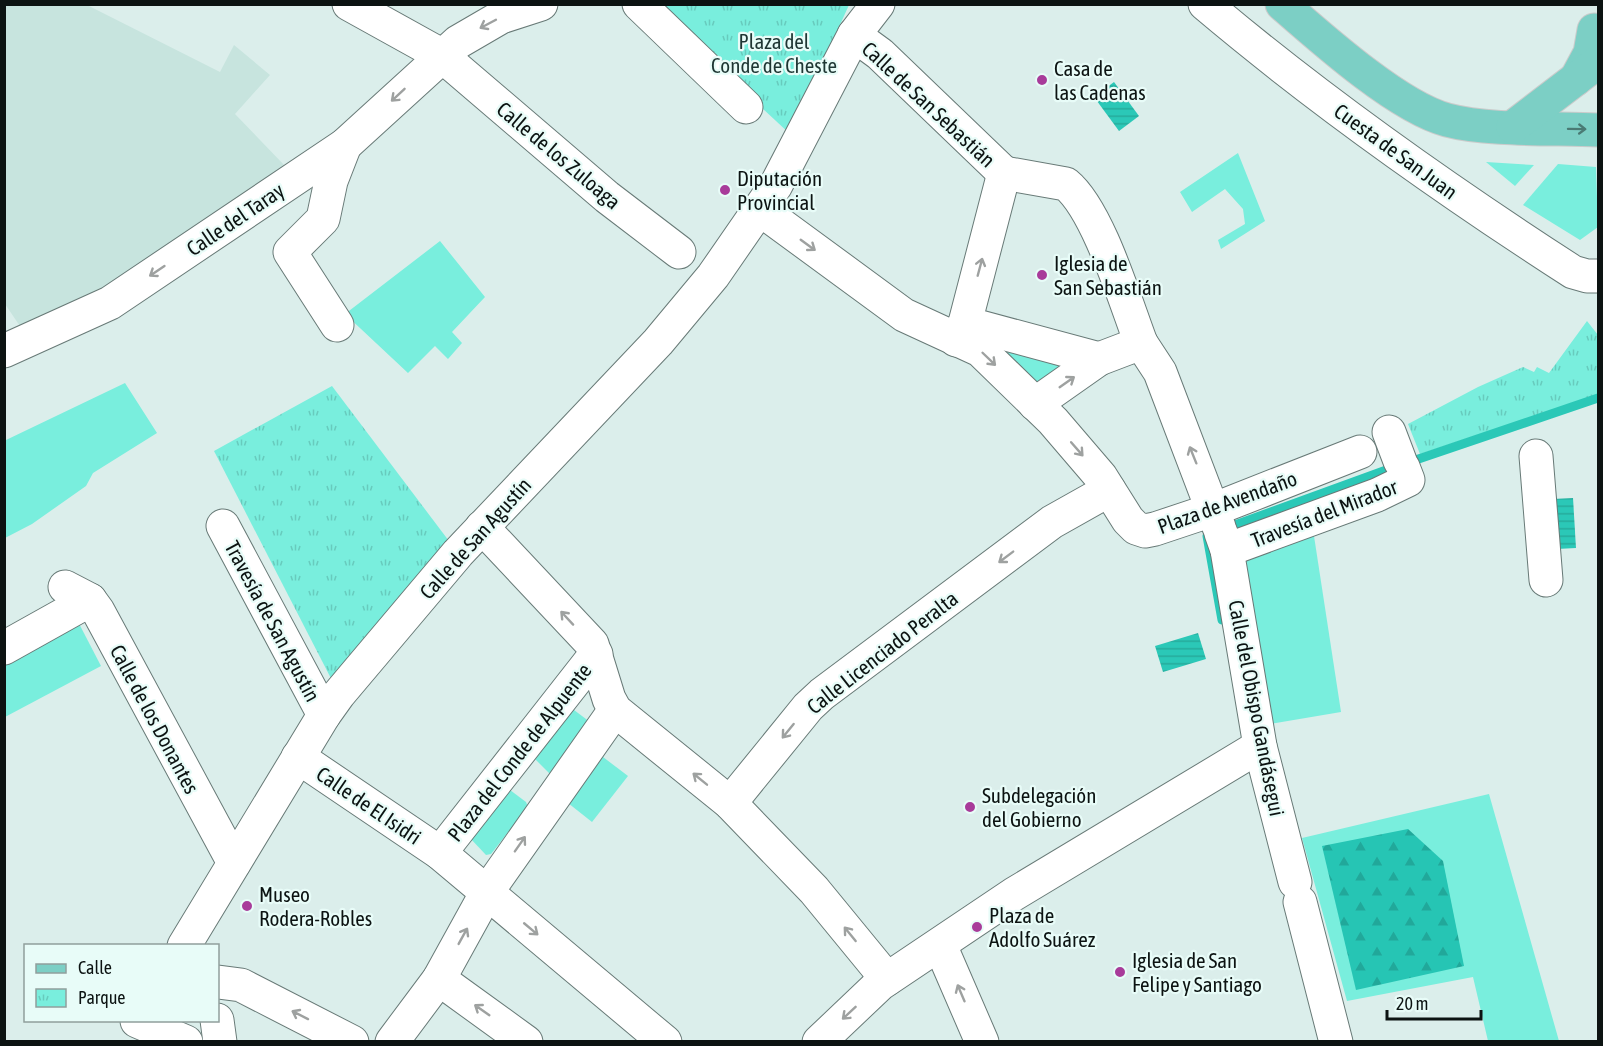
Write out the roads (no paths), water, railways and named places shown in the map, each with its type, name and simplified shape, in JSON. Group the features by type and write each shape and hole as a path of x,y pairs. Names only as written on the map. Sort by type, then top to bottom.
{"main road":[{"path":"1282,4 1330,46 1420,109 1455,122 1599,130"},
{"path":"1513,127 1587,71 1593,26"}],"street":[{"name":"Calle de los Zuloaga","path":"349,4 405,19 441,55 607,197 679,252"},
{"name":"Calle del Taray","path":"5,349 110,303 345,145 441,55 465,37 501,16 541,4"},
{"path":"639,4 746,107"},
{"path":"854,35 878,4"},
{"name":"Cuesta de San Juan","path":"1205,4 1266,56 1495,222 1573,272 1587,276 1599,276"},
{"name":"Calle de San Agustín","path":"185,944 203,932 234,863 324,715 482,527 658,342 713,276 760,210 795,153 854,35"},
{"name":"Calle de San Sebastián","path":"854,35 880,54 1004,173"},
{"path":"337,325 283,241 323,219 331,181 345,145"},
{"path":"961,332 1004,173"},
{"name":"Calle del Obispo Gandásegui","path":"1004,173 1065,184 1073,190 1098,228 1141,343 1160,372 1220,530 1260,746 1336,1041"},
{"path":"760,210 904,315 961,332 1099,359"},
{"path":"961,332 1035,404 1105,484"},
{"path":"1035,404 1099,359 1141,343"},
{"name":"Plaza de Avendaño","path":"1105,484 1128,520 1136,528 1145,531 1220,530 1360,452"},
{"name":"Travesía del Mirador","path":"1220,530 1377,495 1408,480 1397,453"},
{"path":"1536,456 1546,580"},
{"name":"Calle Licenciado Peralta","path":"730,803 808,707 822,694 1105,484"},
{"name":"Travesía de San Agustín","path":"223,526 324,715"},
{"path":"482,527 585,636 596,654 609,699 615,710 730,803 814,890 883,982"},
{"name":"Calle de los Donantes","path":"4,648 78,594 234,863"},
{"name":"Plaza del Conde de Alpuente","path":"596,654 440,853 665,1041"},
{"path":"392,1041 439,979 487,892 615,710"},
{"path":"819,1041 883,982 1014,894 1260,746"},
{"name":"Calle de El Isidri","path":"298,757 440,853"},
{"path":"940,945 982,1041"},
{"path":"439,979 526,1041"},
{"path":"219,982 241,985 352,1041"},
{"path":"124,1041 137,1022"},
{"path":"140,1022 186,1041"},
{"path":"217,1022 220,1041"}],"waterway":[{"path":"1224,529 1389,469 1598,398"},
{"path":"1207,536 1222,620"}],"place":[{"name":"Casa de las Cadenas","path":"1042,80"},
{"name":"Diputación Provincial","path":"725,190"},
{"name":"Iglesia de San Sebastián","path":"1042,275"},
{"name":"Subdelegación del Gobierno","path":"970,807"},
{"name":"Museo Rodera-Robles","path":"247,906"},
{"name":"Plaza de Adolfo Suárez","path":"977,927"},
{"name":"Iglesia de San Felipe y Santiago","path":"1120,972"}],"park label":[{"name":"Plaza del Conde de Cheste","path":"774,53"}]}
